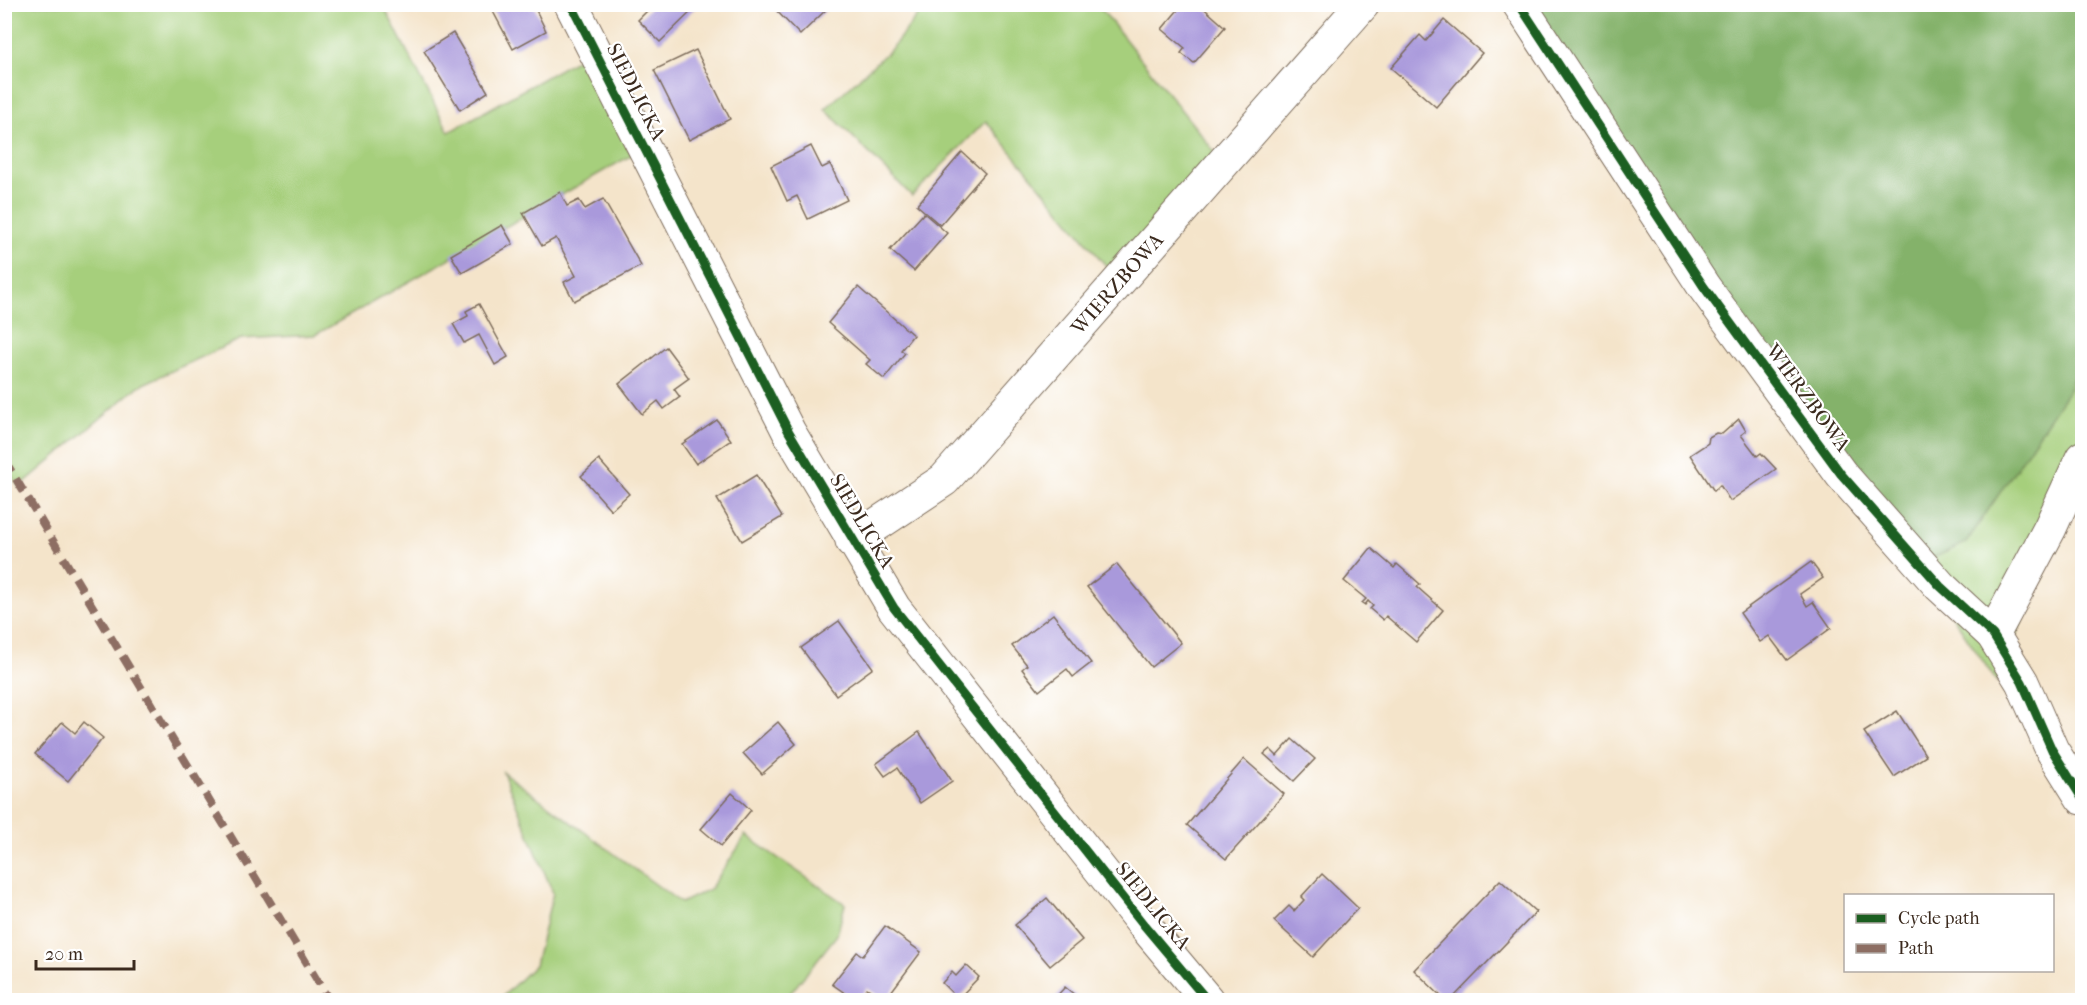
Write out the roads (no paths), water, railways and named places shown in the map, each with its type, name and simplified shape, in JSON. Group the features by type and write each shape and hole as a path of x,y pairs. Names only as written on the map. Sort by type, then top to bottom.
{"street":[{"name":"SIEDLICKA","path":"571,4 789,432 894,608 1144,925 1207,1000"},
{"name":"WIERZBOWA","path":"852,541 944,480 1363,4"},
{"name":"WIERZBOWA","path":"1519,4 1704,287 1841,474 1940,586 1994,635 2022,682 2052,750 2082,798"},
{"path":"1994,635 2050,528 2082,458"}]}
